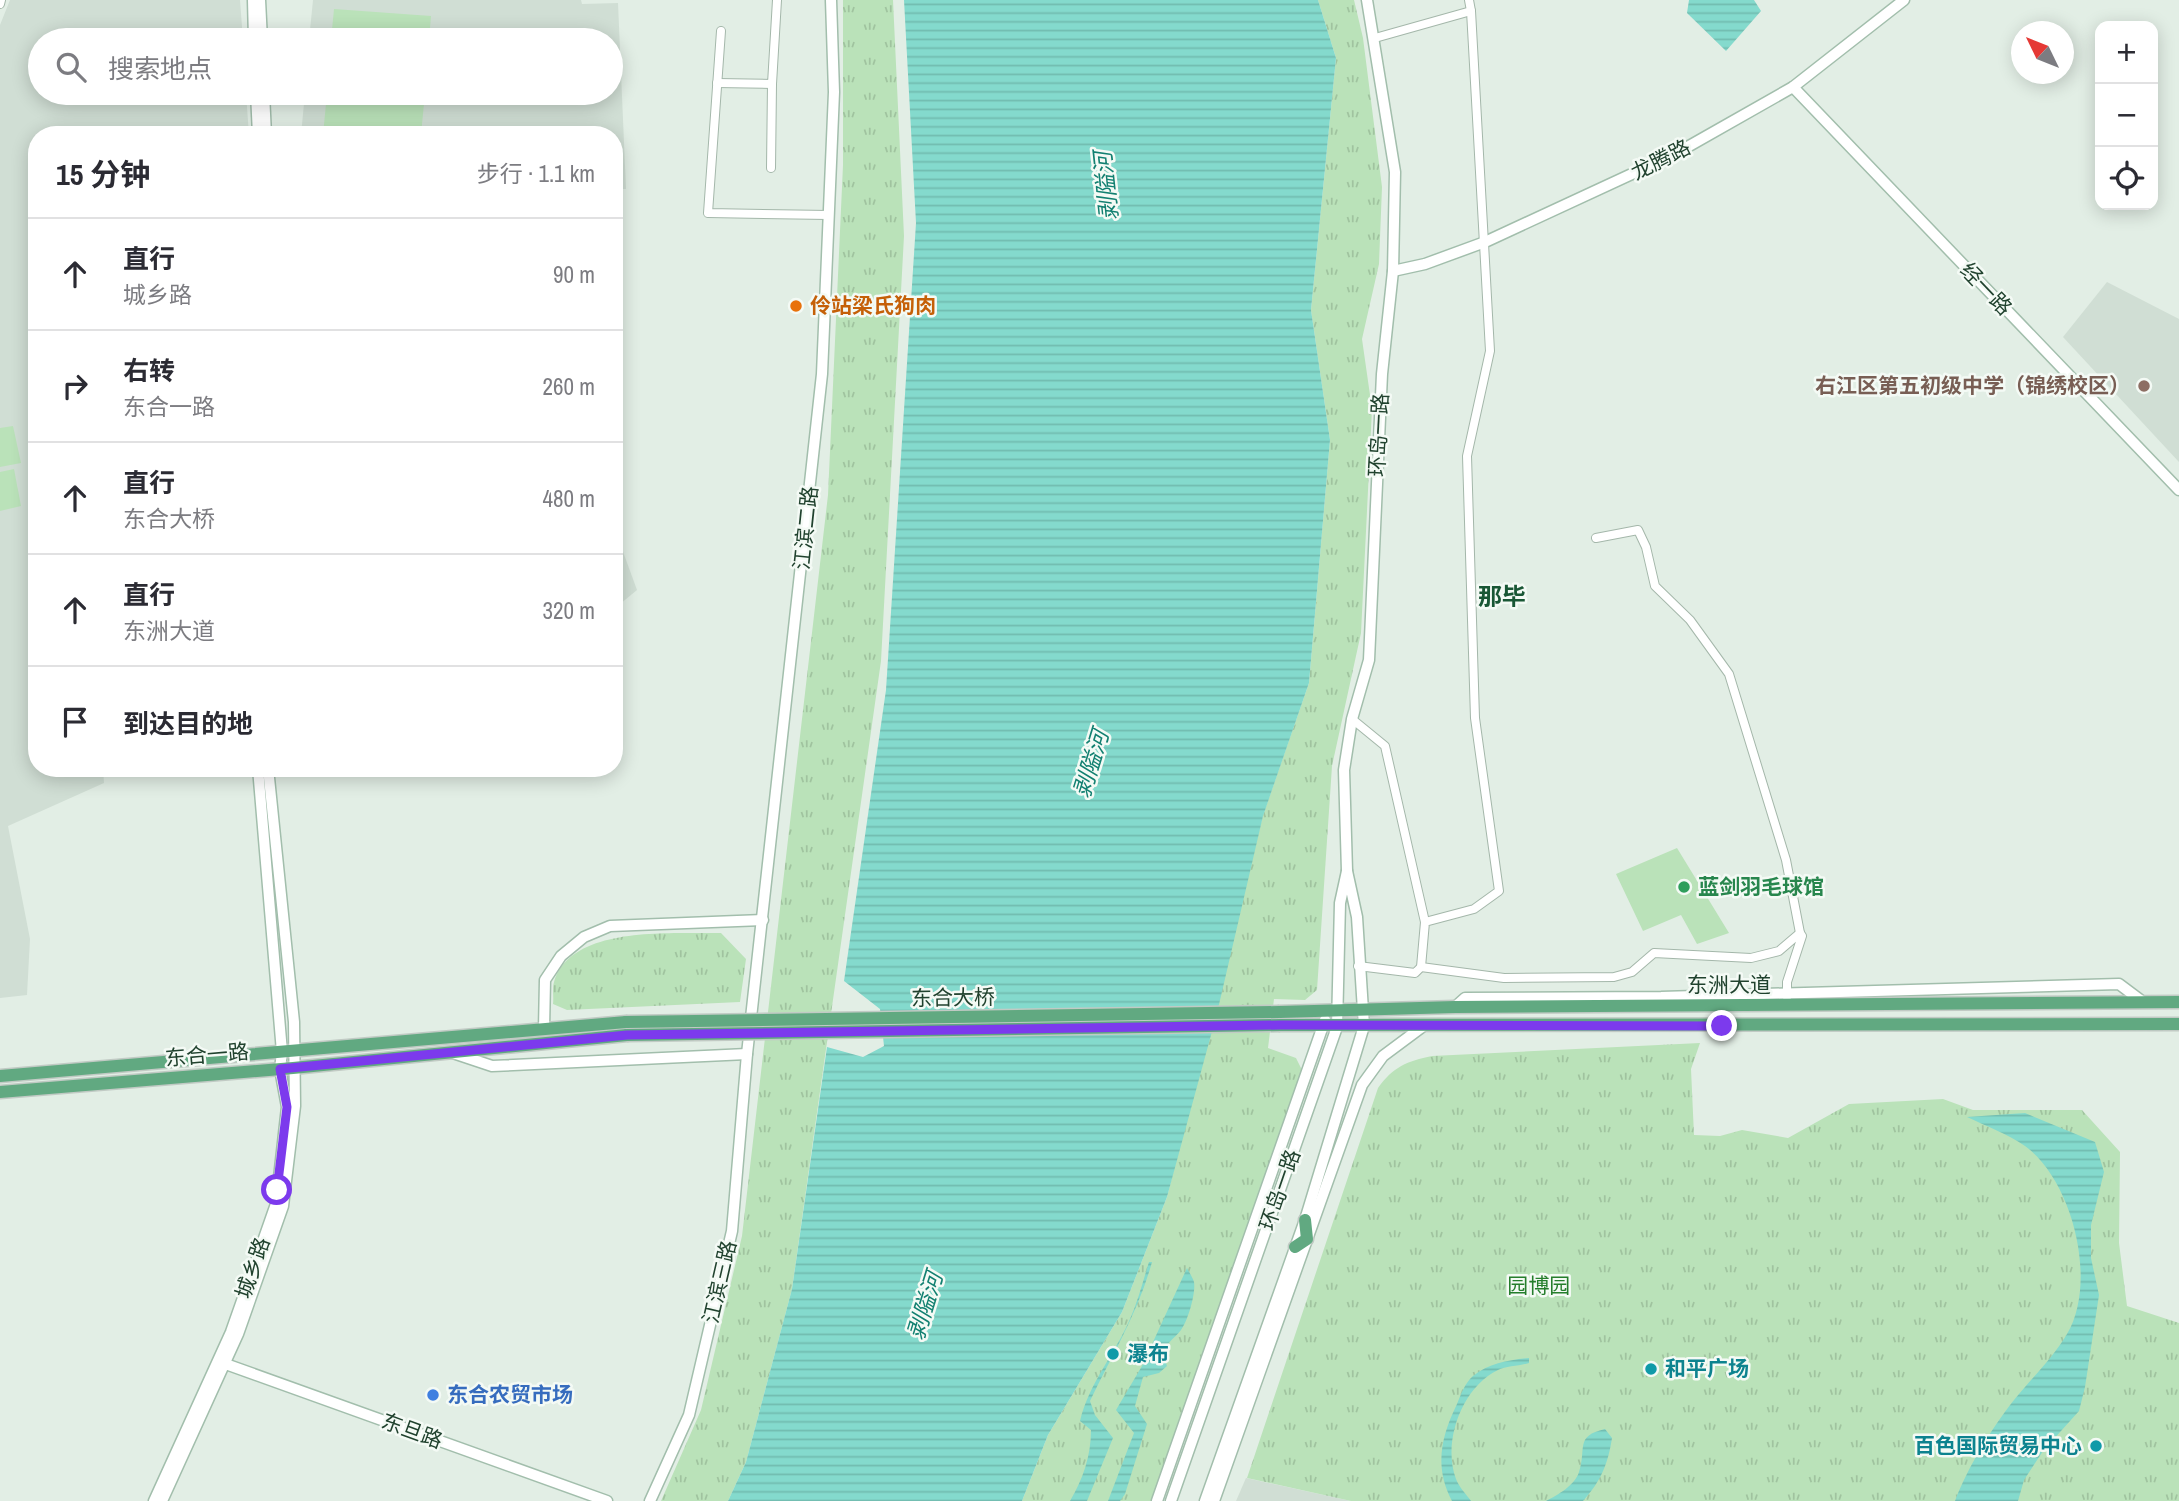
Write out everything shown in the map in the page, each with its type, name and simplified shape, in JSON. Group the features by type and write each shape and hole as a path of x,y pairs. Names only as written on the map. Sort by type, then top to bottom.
{"main road":[{"path":"253,0 254,28"},
{"path":"260,0 261,28"},
{"name":"江滨二路","path":"747,1054 822,374 834,92 831,0"},
{"name":"环岛一路","path":"1205,1501 1305,1220 1364,1026 1358,966 1357,917 1347,871 1344,770 1352,719 1369,660 1382,374 1393,271 1395,172 1367,0"},
{"name":"龙腾路","path":"1393,271 1425,264 1485,242 1675,154 1793,87 1904,0"},
{"name":"经一路","path":"1793,87 2179,490"},
{"path":"257,105 258,126"},
{"path":"265,105 266,126"},
{"name":"城乡路","path":"259,777 288,1051"},
{"name":"城乡路","path":"162,1501 221,1362 276,1204 287,1107 288,1051 269,777"},
{"name":"环岛一路","path":"1171,1501 1330,1027 1340,903 1347,871"},
{"path":"544,1029 545,980 561,956 583,937 610,926 763,920"},
{"path":"1455,1007 1465,998 1787,998"},
{"name":"东洲大道","path":"1280,1019 1332,1009 1787,998 2179,1002"},
{"path":"1487,1006 1487,1027"},
{"name":"东洲大道","path":"1280,1019 1330,1027 2179,1024"},
{"name":"东合大桥","path":"626,1022 1280,1019"},
{"name":"东合大桥","path":"627,1035 1280,1019"},
{"name":"东合一路","path":"0,1076 626,1022"},
{"path":"1157,1501 1330,1027"},
{"path":"1214,1501 1362,1085 1383,1056 1422,1027"},
{"name":"东合一路","path":"0,1092 627,1035"},
{"path":"450,1053 492,1066 747,1054"},
{"name":"江滨三路","path":"650,1501 689,1415 732,1231 747,1054"},
{"path":"1305,1220 1307,1239"},
{"path":"1294,1247 1307,1239"},
{"name":"城乡路","path":"154,1501 221,1362"},
{"name":"东旦路","path":"221,1362 607,1501"}],"street":[{"path":"771,168 777,0"},
{"path":"1426,922 1475,909 1499,891 1475,718 1467,456 1490,351 1469,0"},
{"path":"1375,38 1471,11"},
{"path":"721,31 708,213 829,215"},
{"path":"717,83 772,84"},
{"path":"1595,538 1638,530 1646,547 1655,586 1690,620 1729,674 1786,860 1802,936 1787,982 1787,998"},
{"path":"1352,719 1385,746 1426,922 1422,967 1415,973 1358,966"},
{"path":"1422,967 1504,978 1614,977 1632,972 1654,953 1751,958 1779,951 1800,933"}],"shaded area":[{"path":"10,0 240,0 242,28 28,28 28,105 247,105 248,126 28,126 28,777 104,777 104,783 8,826 30,939 27,995 0,998 0,25"},
{"path":"313,0 581,0 582,4 618,3 619,28 310,28"},
{"path":"304,105 622,105 626,189 623,189 623,126 302,126"},
{"name":"右江区第五初级中学（锦绣校区）","path":"2107,282 2179,319 2179,462 2063,337"},
{"path":"623,552 637,590 623,602"},
{"path":"1246,1478 1351,1501 1236,1501"}],"green space":[{"path":"843,0 893,0 904,236 881,661 792,1289 746,1462 728,1501 661,1501 701,1410 742,1236 828,495 843,165"},
{"path":"1318,0 1354,0 1363,38 1382,187 1379,264 1362,339 1372,409 1361,633 1332,766 1317,990 1305,1000 1274,999 1268,1048 1296,1058 1302,1070 1151,1501 1022,1501 1048,1435 1122,1312 1167,1197 1263,815 1309,683 1330,440 1311,310 1336,58"},
{"path":"334,9 431,16 430,28 332,28"},
{"path":"326,105 424,105 422,126 324,126"},
{"path":"13,426 21,463 0,467 0,428"},
{"path":"14,469 21,506 0,511 0,472"},
{"path":"1677,848 1729,933 1697,944 1681,915 1643,931 1616,874"},
{"path":"721,933 746,959 740,1002 567,1010 553,1004 554,982 564,963 581,950 602,941 652,934"},
{"name":"园博园","path":"1700,1043 1691,1069 1694,1135 1720,1136 1742,1130 1788,1138 1849,1104 1943,1099 1973,1110 2082,1110 2120,1152 2119,1243 2127,1306 2179,1323 2179,1501 1351,1501 1247,1478 1378,1088 1389,1075 1408,1063 1432,1056"}],"water":[{"name":"剥隘河","path":"904,0 1318,0 1336,58 1311,310 1330,440 1309,683 1263,816 1217,1013 1167,1197 1122,1312 1048,1435 1022,1501 728,1501 746,1462 792,1289 827,1047 863,1057 884,1046 880,1009 844,981 886,690 916,223"},
{"path":"1689,0 1754,0 1761,11 1726,51 1687,13"},
{"path":"2025,1113 2095,1142 2104,1172 2091,1225 2091,1258 2099,1295 2085,1387 2079,1411 2043,1451 2024,1480 2018,1501 1955,1501 1966,1475 1989,1436 2014,1400 2061,1343 2076,1312 2080,1288 2080,1261 2076,1234 2068,1207 2056,1183 2042,1162 2025,1146 1967,1117"},
{"name":"瀑布","path":"1149,1262 1152,1262 1140,1299 1090,1401 1095,1415 1113,1438 1087,1501 1070,1501 1079,1484 1090,1449 1091,1430 1080,1421 1084,1407 1130,1319"},
{"path":"1187,1268 1194,1287 1189,1314 1184,1326 1165,1349 1167,1366 1159,1373 1143,1377 1135,1406 1147,1424 1125,1494 1120,1501 1108,1501 1134,1433 1116,1410 1142,1366"},
{"path":"1529,1358 1529,1363 1501,1369 1485,1378 1465,1402 1454,1433 1452,1464 1457,1482 1471,1501 1452,1501 1443,1476 1442,1452 1447,1428 1464,1389 1473,1376 1492,1365"},
{"path":"1605,1429 1612,1438 1608,1456 1603,1472 1589,1494 1583,1501 1546,1501 1561,1493 1574,1481 1579,1472 1585,1440 1589,1435"}],"place":[{"name":"伶站梁氏狗肉","path":"796,306"},
{"name":"右江区第五初级中学（锦绣校区）","path":"2144,386"},
{"name":"蓝剑羽毛球馆","path":"1684,887"},
{"name":"瀑布","path":"1113,1354"},
{"name":"和平广场","path":"1651,1369"},
{"name":"东合农贸市场","path":"433,1395"},
{"name":"百色国际贸易中心","path":"2096,1446"}],"district":[{"name":"那毕","path":"1502,597"}],"route":[{"path":"277,1190 287,1107 280,1069 627,1035 1280,1025 1722,1026"}]}
